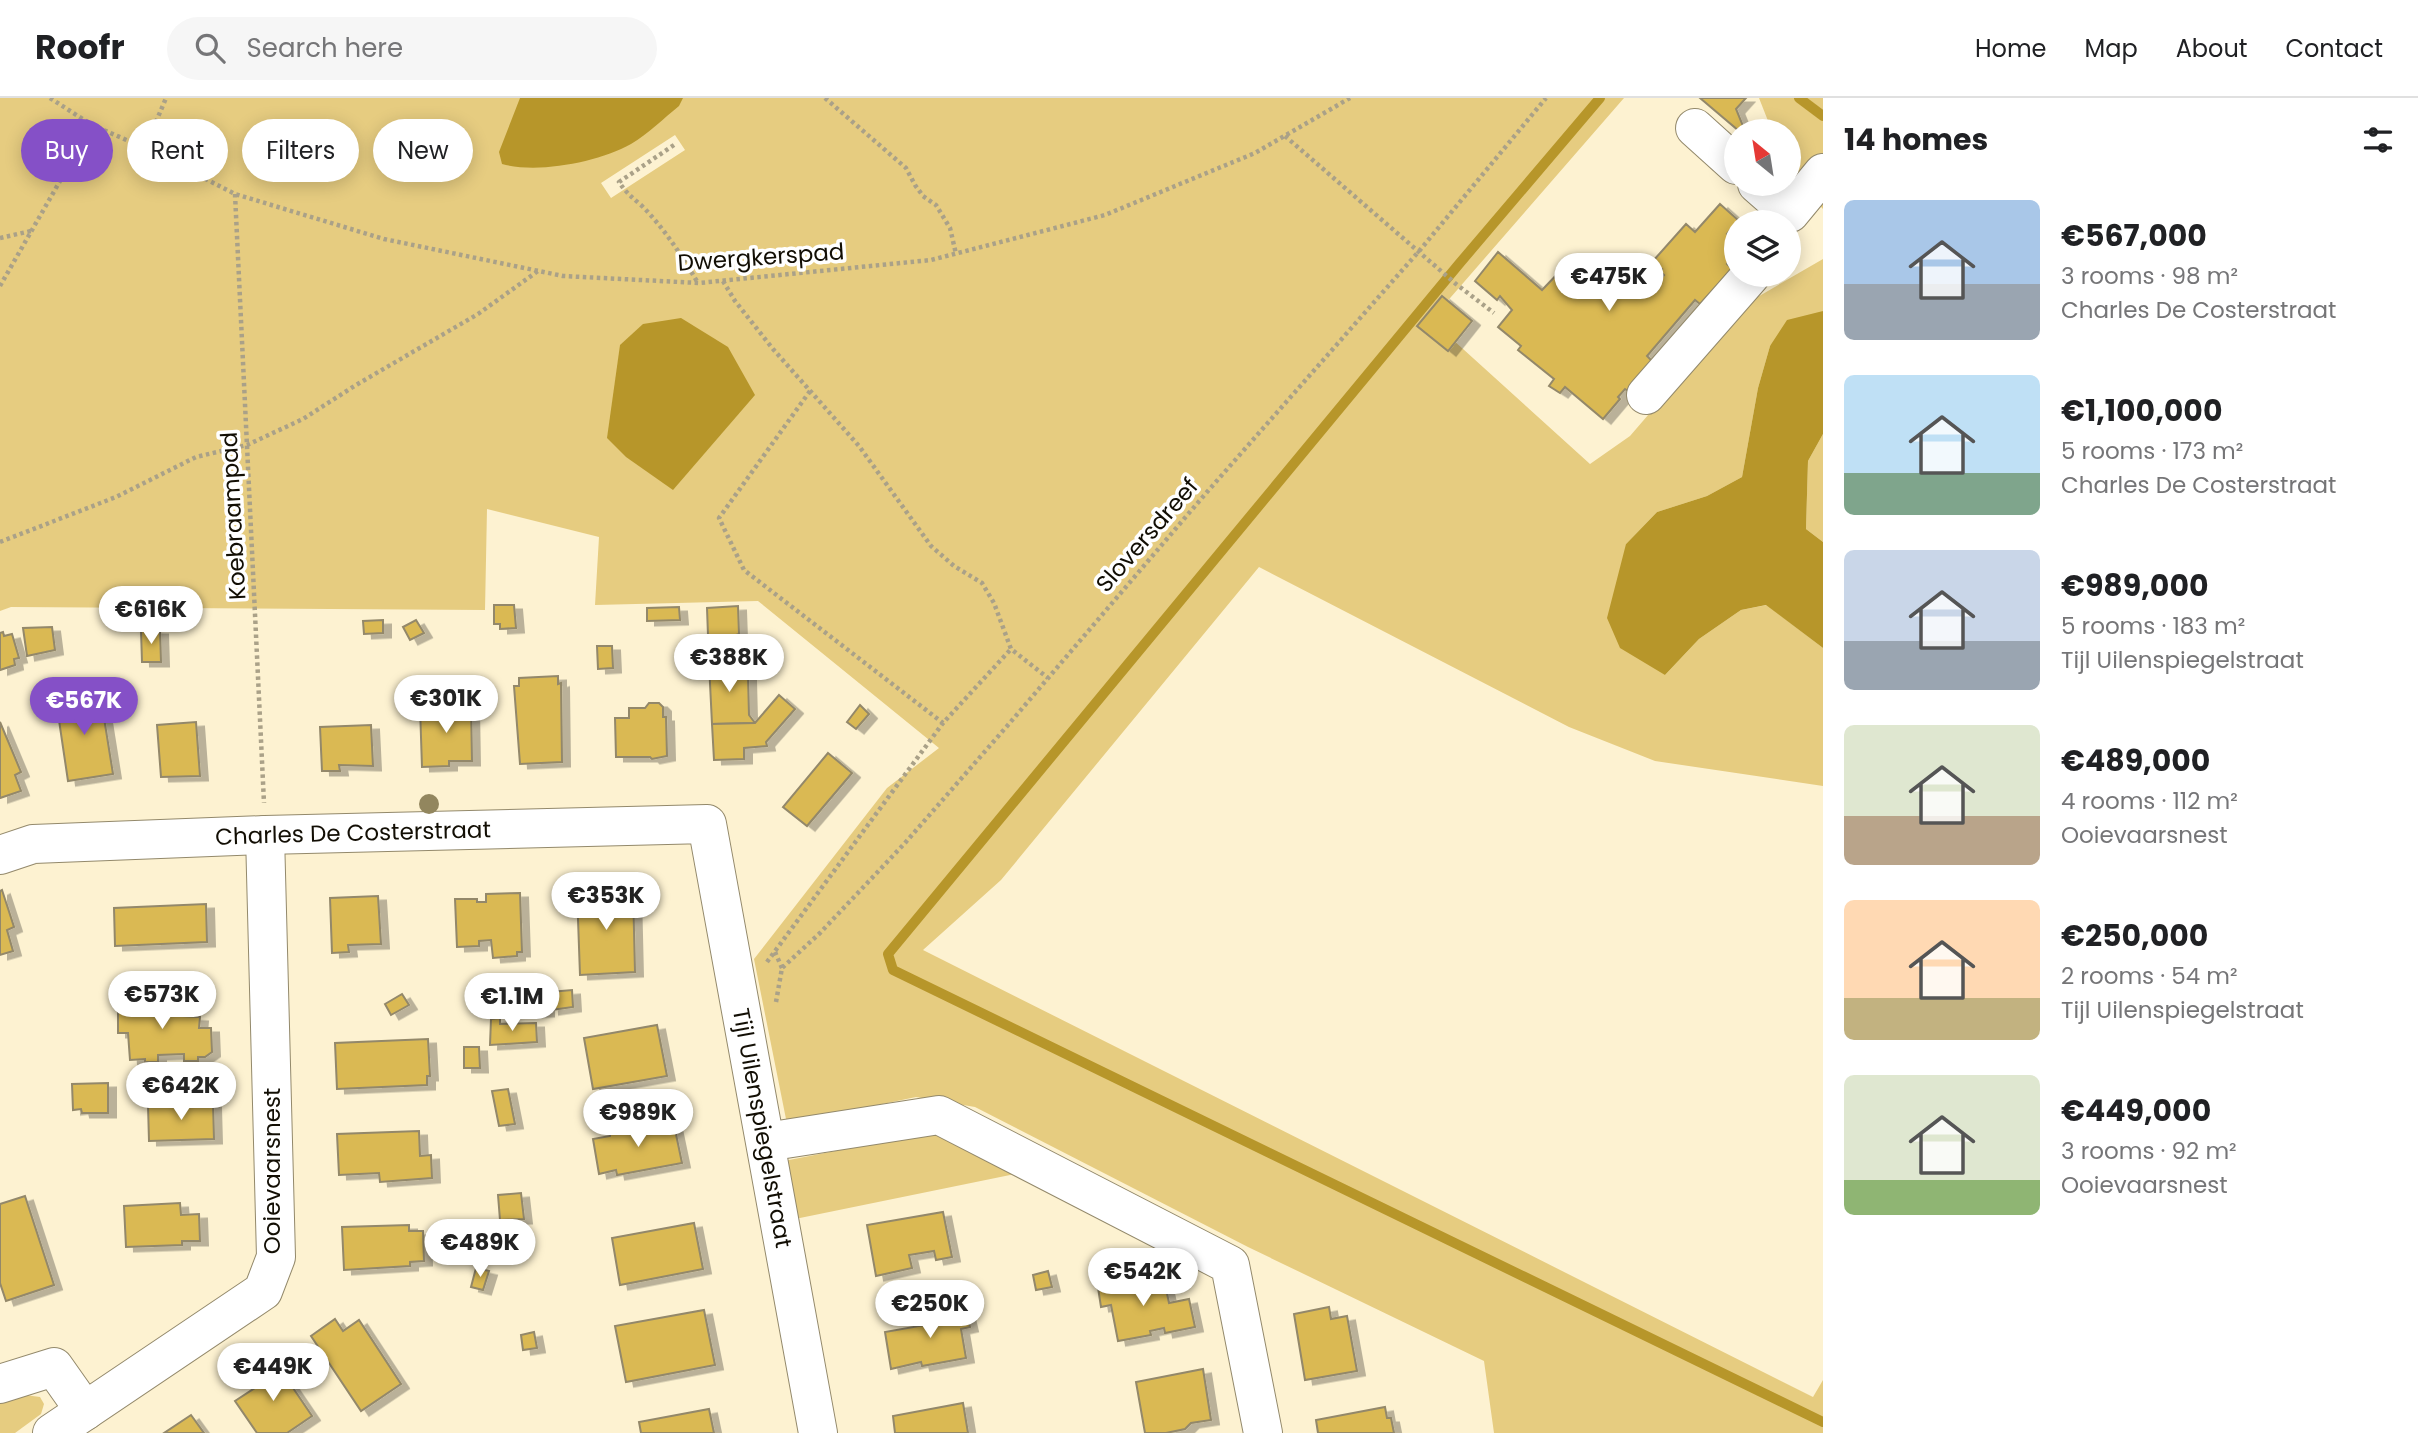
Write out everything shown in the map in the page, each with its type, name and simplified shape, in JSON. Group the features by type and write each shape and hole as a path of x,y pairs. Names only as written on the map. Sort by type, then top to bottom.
{"street":[{"path":"1695,128 1724,154"},
{"path":"1793,210 1823,173"},
{"path":"1767,196 1779,210"},
{"path":"1646,395 1740,287"},
{"name":"Charles De Costerstraat","path":"0,855 33,844 265,835 707,824"},
{"name":"Tijl Uilenspiegelstraat","path":"707,824 818,1433"},
{"name":"Ooievaarsnest","path":"52,1433 263,1291 276,1257 265,835"},
{"path":"765,1142 939,1115 1230,1265 1263,1433"},
{"path":"0,1384 54,1367 85,1411"}],"path":[{"name":"Dwergkerspad","path":"50,98 83,119"},
{"path":"157,119 165,100 173,98"},
{"path":"825,98 906,168 923,196 936,205 950,228 956,254"},
{"name":"Dwergkerspad","path":"212,182 235,194 384,239 538,271 563,276 699,283 931,260 1105,215 1255,153 1350,98"},
{"name":"Sloversdreef","path":"782,968 820,933 905,843 1207,492 1420,250 1546,98"},
{"path":"1285,136 1420,250 1456,284 1494,313"},
{"path":"674,145 620,182 630,198 642,206 674,244 699,283"},
{"path":"0,286 60,182"},
{"name":"Koebraampad","path":"235,194 265,835"},
{"path":"0,238 31,232"},
{"path":"0,542 116,497 196,457 247,445 303,419 478,314 538,271"},
{"path":"723,281 735,302 859,446 931,546 954,566 982,583 994,603 1011,649 1048,678"},
{"path":"810,391 719,518 744,570 943,723"},
{"path":"764,968 943,723 1011,649"},
{"path":"775,952 782,968 778,992"}],"shaded area":[{"path":"0,98 1624,98 1431,320 1590,464 1630,436 1742,306 1775,287 1801,287 1801,272 1823,259 1823,311 1770,346 1758,388 1742,477 1707,496 1657,512 1626,544 1665,675 1699,639 1741,610 1767,605 1823,648 1823,786 1655,761 1569,727 1259,567 1001,880 923,950 1813,1397 1823,1380 1823,1433 1494,1433 1484,1361 1248,1247 975,1107 916,1097 787,1124 754,959 887,788 939,748 758,601 595,605 599,537 487,509 485,610 11,607 0,611","holes":["675,135 685,150 611,198 601,183"]},
{"path":"520,98 683,98 679,106 631,144 585,161 533,168 502,164 499,152"},
{"path":"1759,98 1823,98 1823,209 1801,185 1801,119 1767,119"},
{"path":"1823,311 1823,434 1808,461 1806,529 1823,542 1823,648 1766,605 1741,610 1699,639 1665,675 1620,648 1607,618 1626,544 1657,512 1707,496 1742,477 1758,388 1770,346 1787,320"},
{"path":"681,318 728,347 755,395 673,490 626,457 607,438 620,345 643,324"},
{"path":"1823,434 1823,542 1806,529 1808,461"},
{"path":"937,1131 1015,1174 795,1219 784,1161"},
{"path":"25,1395 40,1397 44,1404 41,1414 15,1433 0,1433 0,1403"}],"building":[{"path":"1700,98 1746,98 1736,109 1740,119 1725,119"},
{"path":"1720,204 1727,210 1724,210 1724,278 1700,304 1695,300 1647,356 1652,361 1628,391 1625,389 1618,397 1620,399 1603,419 1565,387 1560,393 1549,386 1554,379 1518,350 1521,346 1498,327 1512,310 1500,296 1497,300 1475,281 1498,252 1542,290 1565,266 1599,293 1620,269 1648,294 1664,275 1660,271 1662,269 1653,261 1686,224 1695,232"},
{"path":"1442,296 1472,321 1448,351 1417,326"},
{"path":"494,605 514,605 516,628 500,629 500,624 494,624"},
{"path":"738,606 739,634 736,635 736,641 716,641 716,663 709,663 707,608"},
{"path":"679,607 680,620 647,621 647,608"},
{"path":"383,620 383,633 364,634 363,621"},
{"path":"416,620 424,633 410,640 403,627"},
{"path":"52,627 55,650 27,656 23,628"},
{"path":"141,630 160,630 161,662 142,662"},
{"path":"3,632 4,636 12,634 19,658 14,659 15,665 0,670 0,633"},
{"path":"597,646 612,646 613,668 598,669"},
{"path":"709,663 741,663 742,676 748,676 749,715 755,723 712,724"},
{"path":"558,676 558,684 561,683 562,762 520,764 514,686 519,686 519,678"},
{"path":"100,693 113,774 68,781 56,700"},
{"path":"779,695 795,709 766,742 767,746 744,748 744,759 714,760 712,724 755,723"},
{"path":"649,703 659,703 663,707 663,717 666,717 667,756 652,759 616,757 615,718 629,718 629,708 645,708"},
{"path":"471,705 472,761 449,761 449,766 422,767 420,707"},
{"path":"860,705 869,714 856,729 847,722"},
{"path":"0,722 21,772 15,775 21,791 0,798"},
{"path":"196,722 200,776 161,777 157,725"},
{"path":"371,725 373,766 339,765 340,771 322,771 320,727"},
{"path":"828,753 852,773 807,826 783,807"},
{"path":"633,889 635,972 580,975 577,891"},
{"path":"2,890 14,927 7,930 13,951 0,955 0,891"},
{"path":"520,893 522,952 517,952 517,956 493,958 491,940 479,941 479,946 457,947 455,899 477,899 477,902 486,902 486,894"},
{"path":"378,896 381,944 348,945 349,952 332,953 330,898"},
{"path":"206,904 207,942 115,946 114,908"},
{"path":"572,990 573,1007 551,1010 550,992"},
{"path":"402,994 409,1005 391,1015 385,1004"},
{"path":"546,998 546,1012 525,1013 525,999"},
{"path":"174,1000 174,1003 181,1007 183,1016 200,1017 199,1028 211,1028 212,1052 205,1057 198,1057 198,1061 184,1061 184,1054 158,1055 158,1062 130,1060 128,1033 118,1033 118,1003 138,1002 138,1005 143,1004 143,1001"},
{"path":"500,1018 500,1024 536,1023 537,1042 490,1045 491,1019"},
{"path":"657,1025 667,1076 593,1089 584,1038"},
{"path":"428,1039 430,1076 427,1076 427,1085 337,1089 335,1043"},
{"path":"464,1047 479,1047 480,1068 464,1068"},
{"path":"108,1083 108,1113 82,1113 81,1109 73,1110 72,1084"},
{"path":"508,1089 515,1124 499,1126 492,1091"},
{"path":"213,1103 214,1139 149,1141 148,1105"},
{"path":"673,1120 682,1163 617,1175 616,1170 599,1174 593,1139"},
{"path":"419,1131 420,1156 431,1155 432,1178 380,1182 379,1173 339,1175 337,1134"},
{"path":"521,1193 524,1219 500,1220 498,1195"},
{"path":"25,1196 54,1285 6,1301 0,1283 0,1204"},
{"path":"180,1203 181,1215 199,1214 200,1241 182,1241 182,1245 126,1247 124,1206"},
{"path":"943,1212 952,1257 936,1260 934,1251 909,1255 912,1268 876,1276 867,1225"},
{"path":"694,1223 703,1269 620,1285 612,1238"},
{"path":"409,1225 409,1231 423,1231 424,1261 410,1262 410,1266 344,1270 342,1227"},
{"path":"476,1268 489,1271 483,1290 471,1287"},
{"path":"1048,1271 1052,1287 1036,1290 1033,1275"},
{"path":"1140,1273 1142,1288 1165,1284 1169,1303 1189,1299 1195,1327 1165,1333 1164,1328 1150,1331 1151,1335 1118,1341 1111,1305 1101,1307 1097,1281"},
{"path":"965,1306 970,1327 961,1329 966,1358 922,1366 921,1362 891,1369 885,1332 925,1325 924,1313"},
{"path":"1329,1307 1331,1319 1347,1316 1357,1371 1305,1380 1294,1314"},
{"path":"704,1310 715,1365 626,1382 615,1326"},
{"path":"335,1319 343,1331 359,1320 401,1384 361,1411 311,1336"},
{"path":"534,1332 537,1348 523,1350 521,1335"},
{"path":"274,1360 312,1416 287,1433 257,1433 235,1401 261,1384 254,1373"},
{"path":"1203,1369 1211,1420 1191,1423 1185,1429 1166,1433 1145,1433 1136,1382"},
{"path":"963,1403 968,1433 895,1433 893,1416"},
{"path":"1385,1407 1394,1433 1318,1433 1316,1420"},
{"path":"709,1409 714,1433 641,1433 639,1422"},
{"path":"191,1415 204,1433 164,1433"}],"waterway":[{"path":"1600,98 1459,264 888,954 893,970 1823,1422"},
{"path":"1799,98 1823,116"}]}
